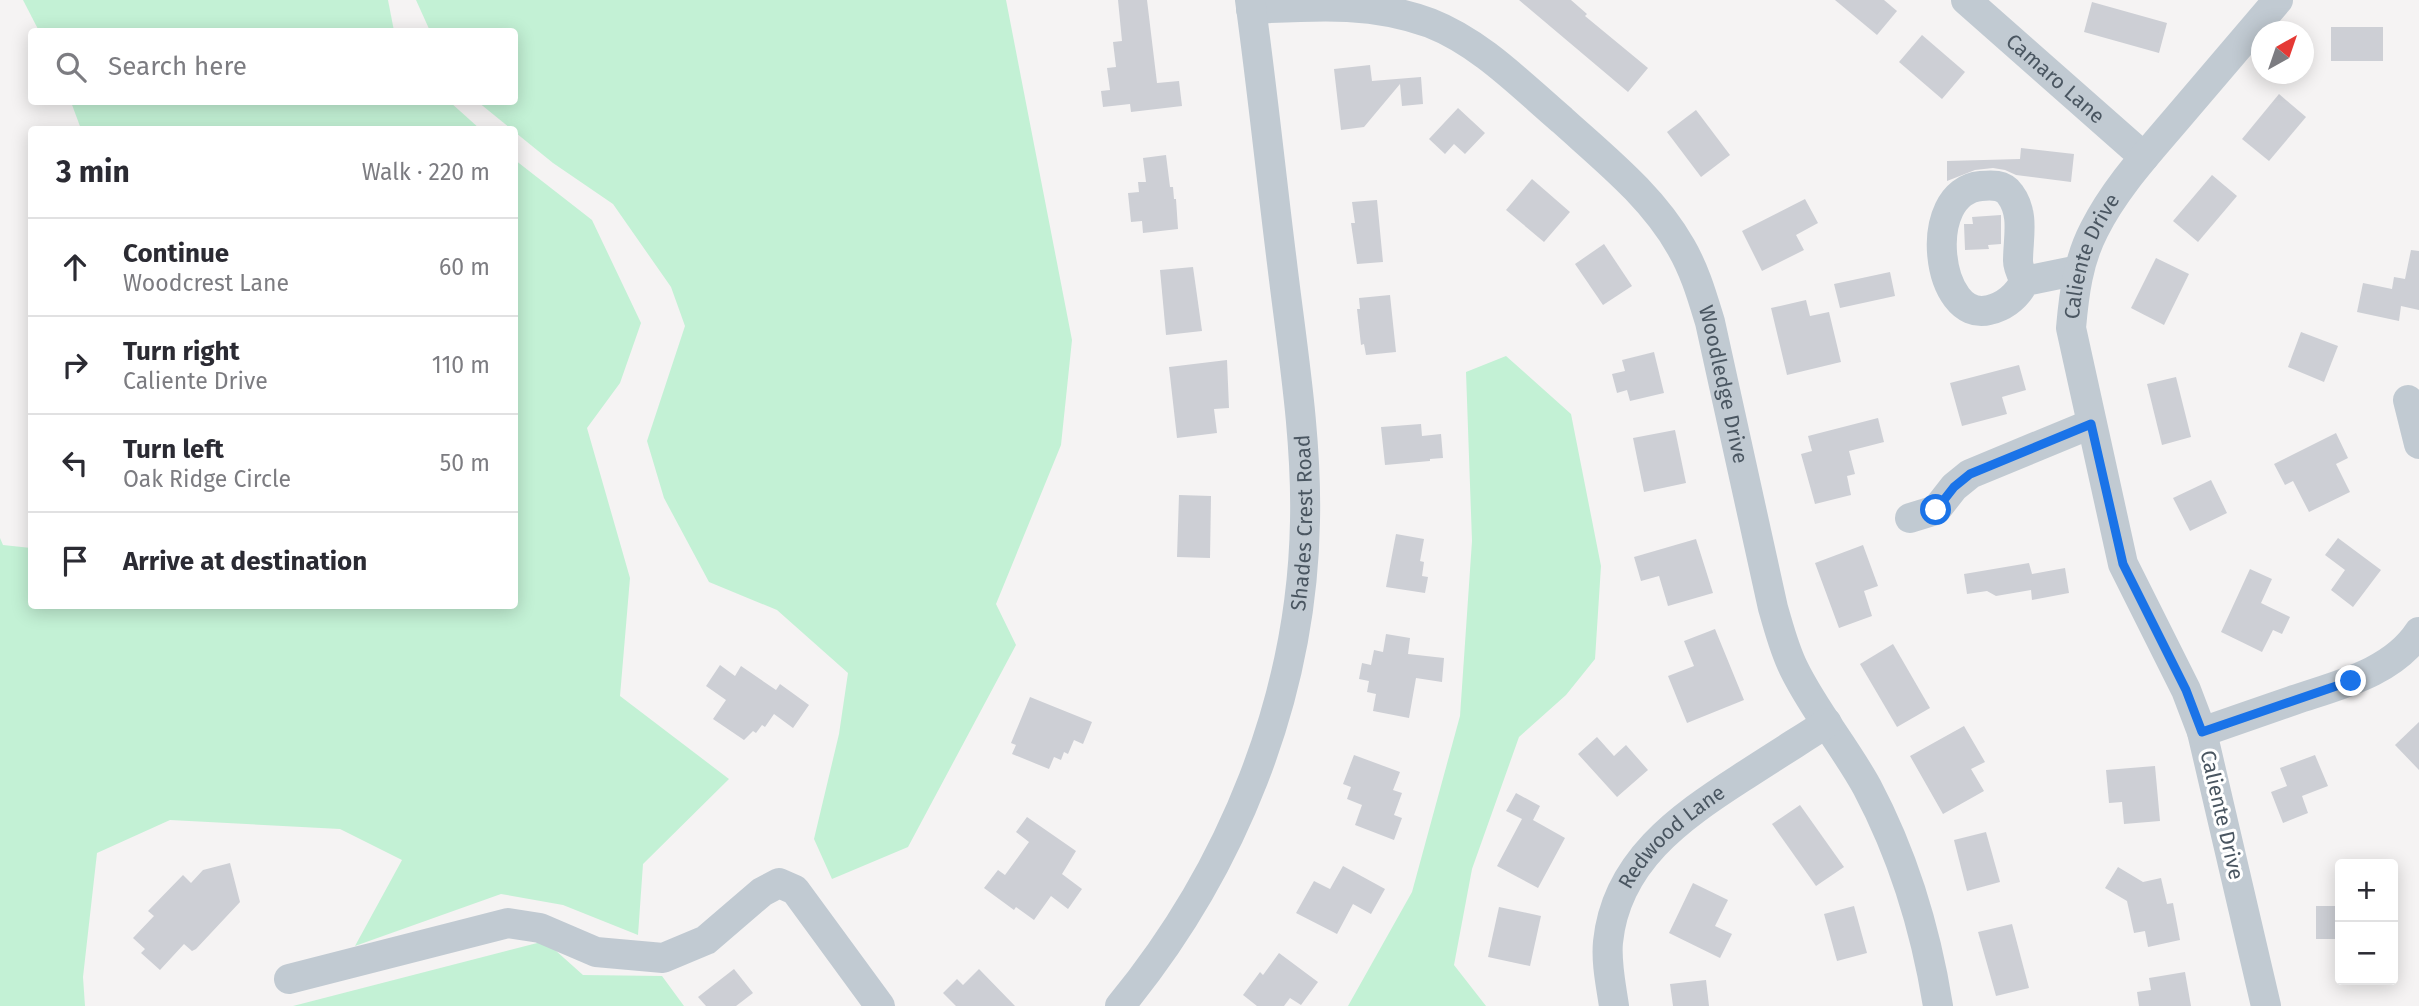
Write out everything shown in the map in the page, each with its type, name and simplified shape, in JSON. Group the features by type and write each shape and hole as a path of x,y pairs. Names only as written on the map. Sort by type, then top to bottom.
{"street":[{"name":"Camaro Lane","path":"1966,0 2144,157"},
{"name":"Caliente Drive","path":"2266,1006 2202,732 2186,690 2123,564 2071,328 2074,288 2079,270 2094,231 2112,200 2144,157 2278,0"},
{"name":"Woodledge Drive","path":"1251,5 1341,5 1373,8 1429,23 1462,38 1523,86 1645,196 1682,248 1697,280 1710,322 1782,640 1794,670 1867,788 1898,854 1915,907 1938,1006"},
{"name":"Shades Crest Road","path":"1120,1006 1182,923 1221,854 1238,817 1257,771 1277,708 1288,662 1298,598 1305,521 1304,473 1295,369 1251,5"},
{"path":"2025,281 2079,270"},
{"path":"2407,400 2419,444"},
{"path":"1910,518 1936,510 1954,487 1970,474 2091,424"},
{"path":"2202,732 2376,670 2404,650 2419,632"},
{"name":"Redwood Lane","path":"1614,1006 1608,966 1608,942 1622,890 1637,864 1652,845 1690,811 1827,723"},
{"path":"289,979 508,923 540,928 596,952 663,958 706,940 762,892 779,884 795,890 880,1006"}],"green space":[{"path":"23,0 388,0 393,28 37,28"},
{"path":"416,0 1006,0 1072,340 1061,445 996,604 1016,645 908,847 832,879 814,839 839,734 848,673 777,610 709,582 664,498 647,441 685,326 671,287 613,204 553,163 518,135 518,126 508,126 482,105 518,105 518,28 429,28"},
{"path":"72,105 453,105 477,126 80,126"},
{"path":"518,162 592,220 641,323 620,383 587,428 630,578 620,696 729,779 643,864 638,935 563,905 501,894 355,946 402,860 340,829 170,820 97,853 83,977 85,1006 0,1006 0,538 3,545 28,548 28,609 518,609"},
{"path":"1506,356 1571,414 1601,566 1595,659 1566,695 1519,737 1472,869 1454,965 1486,1006 1348,1006 1412,892 1460,716 1472,541 1466,372"},
{"path":"545,941 583,975 662,976 684,1006 293,1006"}],"building":[{"path":"1118,0 1147,0 1157,83 1179,81 1182,106 1131,112 1130,104 1103,107 1101,91 1110,90 1107,68 1116,67 1113,42 1122,41"},
{"path":"1519,0 1571,0 1587,14 1585,16 1648,68 1628,92"},
{"path":"1835,0 1884,0 1897,11 1877,35"},
{"path":"2092,2 2167,23 2159,53 2084,32"},
{"path":"2331,27 2383,27 2383,61 2331,61"},
{"path":"1922,35 1965,72 1942,99 1899,62"},
{"path":"1370,65 1372,81 1421,77 1423,104 1402,106 1400,84 1364,127 1341,130 1334,69"},
{"path":"2279,94 2306,117 2269,161 2242,139"},
{"path":"1458,108 1485,133 1465,154 1454,144 1445,154 1429,139"},
{"path":"1696,110 1730,155 1701,177 1667,132"},
{"path":"2021,148 2074,154 2071,182 2016,175 1993,168 1975,170 1947,181 1947,161 2020,159"},
{"path":"1166,155 1170,187 1173,187 1176,199 1178,229 1143,233 1142,221 1131,222 1128,193 1139,192 1138,182 1146,182 1143,158"},
{"path":"2212,175 2237,196 2198,242 2173,221"},
{"path":"1532,179 1570,212 1544,242 1506,210"},
{"path":"1805,199 1818,223 1796,235 1804,250 1762,271 1742,231"},
{"path":"1377,200 1383,262 1357,264 1351,223 1355,223 1352,202"},
{"path":"2001,215 2001,244 1988,245 1989,249 1965,250 1964,224 1973,224 1972,217"},
{"path":"1604,244 1632,286 1603,305 1575,264"},
{"path":"2411,250 2419,251 2419,310 2401,306 2399,321 2357,312 2363,283 2392,289 2394,277 2405,279"},
{"path":"2156,258 2189,274 2164,325 2131,308"},
{"path":"1193,267 1202,331 1166,335 1160,270"},
{"path":"1890,272 1895,296 1840,308 1834,284"},
{"path":"1390,295 1396,352 1366,355 1364,344 1361,345 1357,309 1360,309 1359,298"},
{"path":"1806,300 1810,316 1829,312 1841,362 1787,375 1771,308"},
{"path":"2301,332 2338,346 2324,382 2288,367"},
{"path":"1654,352 1664,393 1630,401 1627,390 1617,393 1612,374 1625,371 1622,360"},
{"path":"1227,360 1229,408 1214,409 1217,433 1177,438 1169,367"},
{"path":"2019,365 2026,390 2002,397 2007,414 1962,426 1950,383"},
{"path":"2176,377 2191,437 2162,445 2147,384"},
{"path":"1878,418 1884,442 1849,451 1855,474 1847,476 1851,495 1815,504 1801,454 1812,451 1808,436"},
{"path":"1421,424 1422,436 1441,434 1443,458 1385,465 1381,427"},
{"path":"1675,430 1686,483 1644,492 1633,438"},
{"path":"2336,433 2348,458 2336,464 2350,492 2309,512 2293,481 2285,485 2274,464"},
{"path":"2211,480 2227,513 2190,531 2173,498"},
{"path":"1179,495 1211,496 1210,558 1177,557"},
{"path":"1396,534 1424,539 1420,561 1424,562 1422,576 1428,577 1425,593 1386,587"},
{"path":"2338,538 2381,570 2353,607 2331,590 2345,570 2325,555"},
{"path":"1696,539 1713,593 1668,606 1659,576 1641,581 1634,557"},
{"path":"1863,545 1878,586 1864,591 1872,616 1839,628 1815,563"},
{"path":"2029,563 2032,574 2065,568 2069,593 2032,600 2031,590 1996,596 1987,591 1967,594 1964,574"},
{"path":"2250,569 2272,579 2261,603 2290,617 2282,634 2273,630 2262,652 2221,632"},
{"path":"1715,629 1744,700 1687,723 1668,676 1694,666 1684,641"},
{"path":"1386,634 1410,638 1408,654 1444,658 1442,682 1416,678 1409,718 1373,711 1376,694 1367,692 1369,681 1359,679 1362,663 1371,665 1374,650 1383,652"},
{"path":"1893,644 1930,708 1897,727 1860,664"},
{"path":"720,665 735,676 741,666 776,690 780,684 809,705 793,728 774,714 765,727 762,725 756,733 753,731 744,740 713,719 726,700 706,686"},
{"path":"1030,697 1092,722 1083,744 1074,740 1068,754 1064,752 1061,760 1054,757 1049,769 1012,754 1016,745 1011,743"},
{"path":"2419,722 2419,770 2395,745"},
{"path":"1964,726 1985,762 1971,769 1984,791 1943,814 1910,756"},
{"path":"1597,737 1614,756 1626,745 1648,770 1617,797 1578,754"},
{"path":"1354,755 1400,772 1393,790 1402,793 1394,815 1402,818 1394,840 1355,825 1362,805 1347,799 1351,787 1343,784"},
{"path":"2315,755 2328,786 2302,796 2308,813 2283,823 2271,792 2287,786 2280,768"},
{"path":"2155,766 2160,821 2124,824 2122,802 2109,803 2106,770"},
{"path":"1516,793 1540,806 1533,820 1565,838 1538,888 1497,866 1522,819 1506,811"},
{"path":"1800,805 1844,867 1816,886 1772,824"},
{"path":"1027,817 1076,851 1062,874 1082,889 1068,909 1051,896 1034,920 1016,907 1014,910 984,888 998,870 1005,875 1029,842 1016,832"},
{"path":"1986,832 2000,882 1967,891 1954,840"},
{"path":"230,863 240,902 196,949 192,951 184,944 160,970 141,953 145,949 133,938 154,916 148,911 183,875 191,883 203,870"},
{"path":"1343,866 1385,889 1371,914 1353,904 1337,934 1296,913 1314,881 1330,889"},
{"path":"2118,867 2143,882 2161,878 2167,904 2173,903 2180,940 2148,947 2145,931 2134,933 2127,901 2105,888"},
{"path":"1693,883 1728,900 1715,926 1732,934 1720,958 1669,933"},
{"path":"1854,906 1867,953 1837,961 1824,914"},
{"path":"2316,906 2335,906 2335,939 2316,939"},
{"path":"1499,907 1541,916 1530,966 1488,957"},
{"path":"2012,924 2029,988 1996,996 1978,932"},
{"path":"1279,953 1318,982 1301,1005 1290,998 1284,1006 1257,1006 1243,995 1260,972 1263,975"},
{"path":"734,969 753,993 736,1006 706,1006 698,997"},
{"path":"979,969 1015,1006 956,1006 943,993 957,979 963,985"},
{"path":"2185,972 2191,1006 2139,1006 2137,992 2151,990 2149,978"},
{"path":"1706,980 1709,1006 1673,1006 1670,984"}],"route":[{"path":"1936,510 1954,487 1970,474 2091,424 2123,564 2186,690 2202,732 2351,681"}]}
